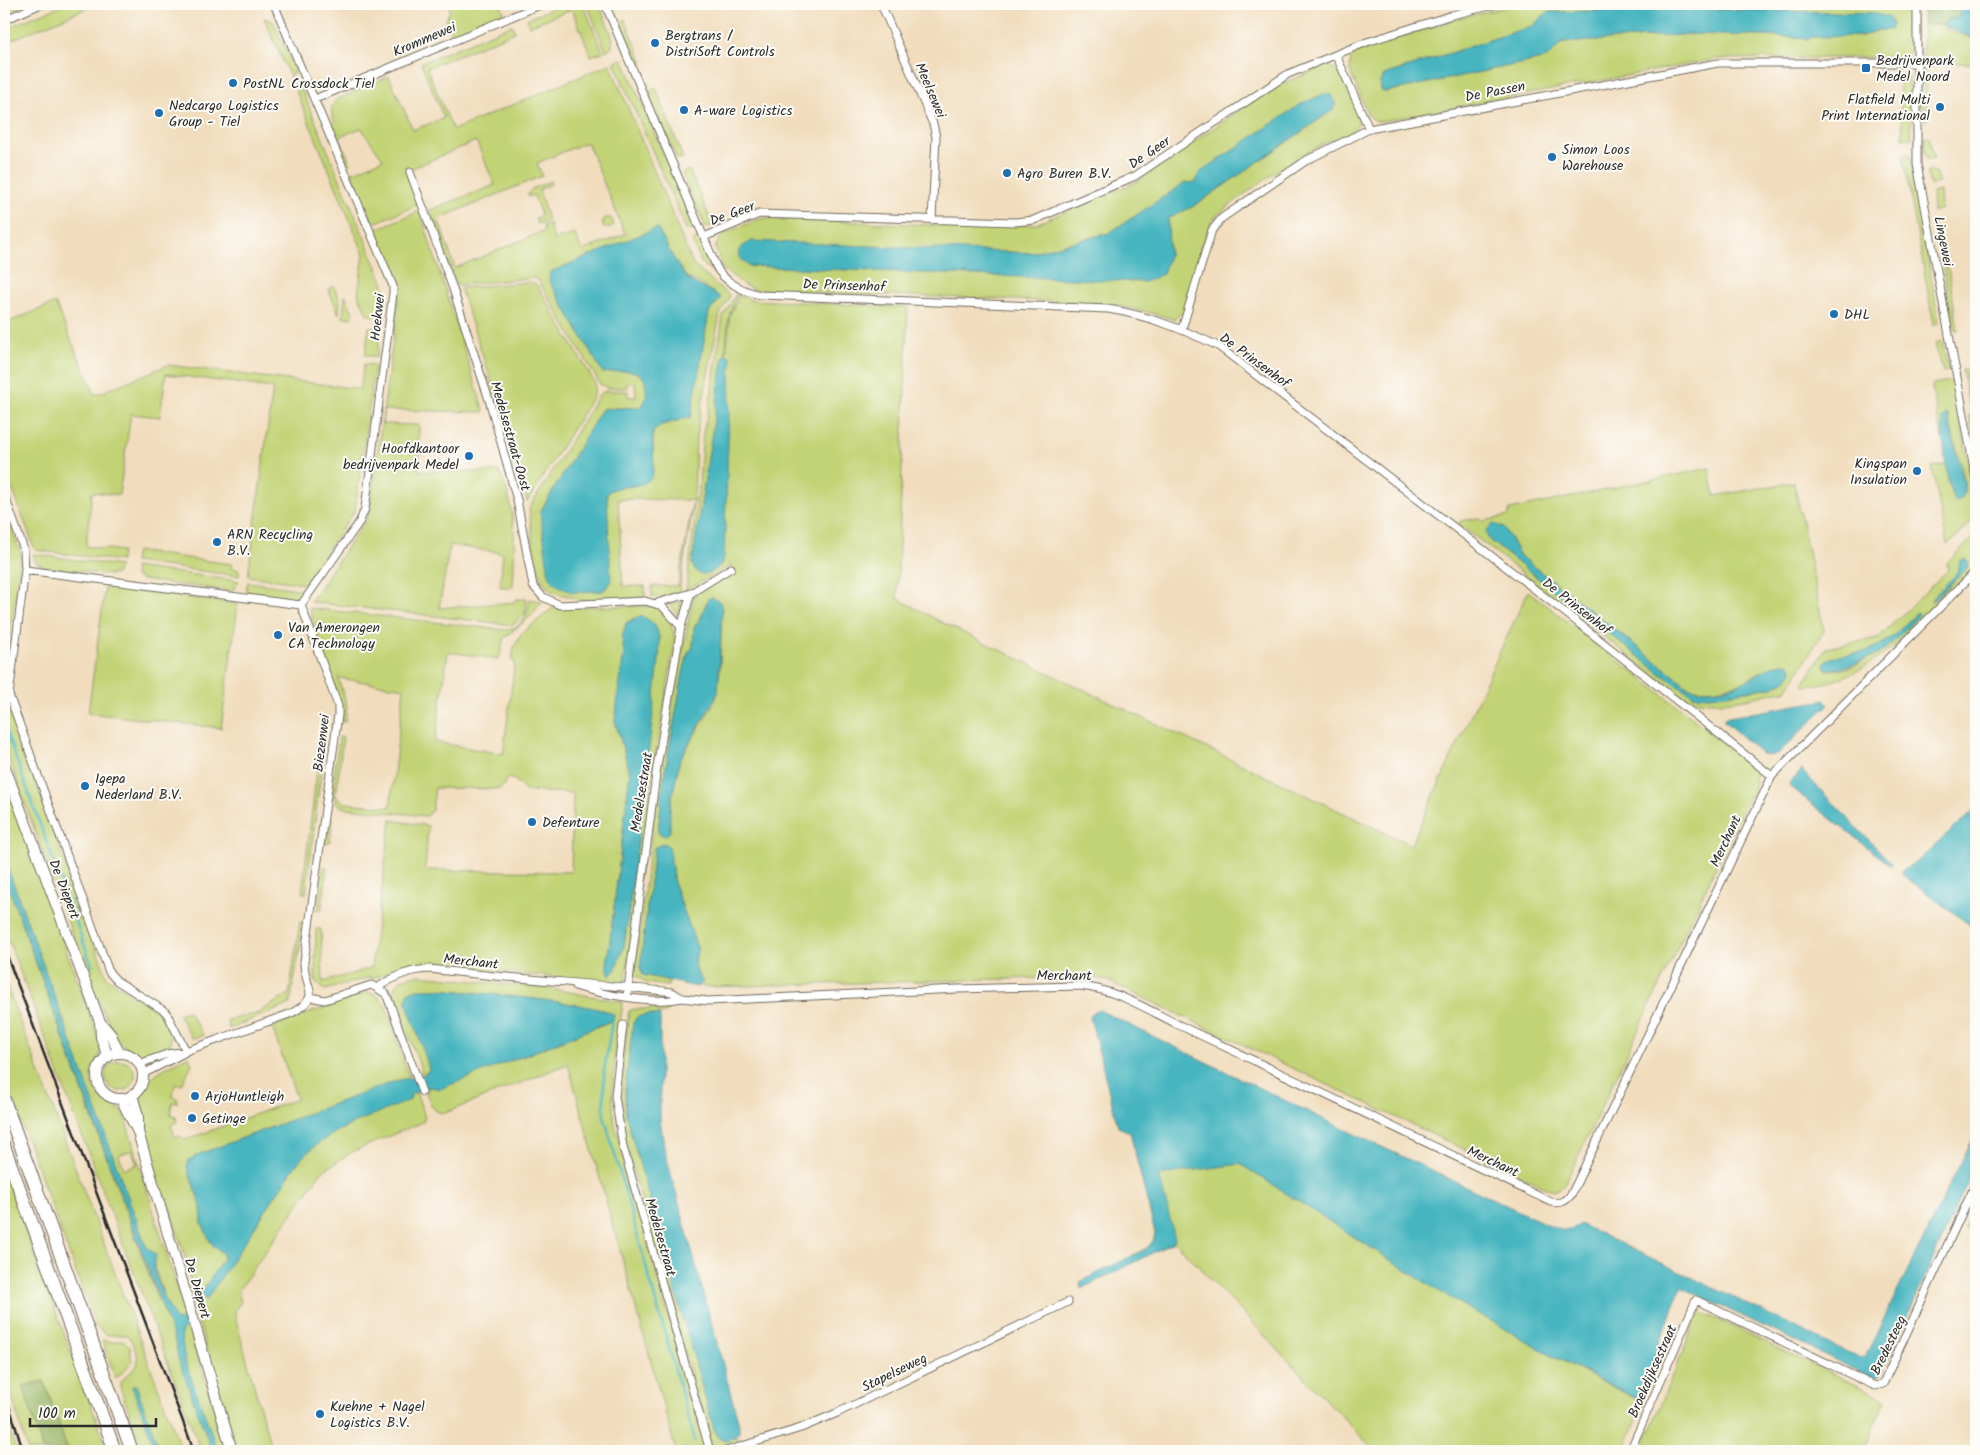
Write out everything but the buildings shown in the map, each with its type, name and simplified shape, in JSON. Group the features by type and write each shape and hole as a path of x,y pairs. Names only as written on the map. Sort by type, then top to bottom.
{"highway":[{"path":"4,1100 132,1451"},
{"path":"4,1146 116,1451"}],"main road":[{"name":"De Diepert","path":"4,765 100,1022 101,1037 113,1055"},
{"path":"113,1055 130,1056 139,1064 143,1074 140,1086 132,1095 121,1099 107,1095 98,1083 99,1068 113,1055"},
{"name":"De Diepert","path":"132,1095 138,1116 138,1132"},
{"name":"De Diepert","path":"121,1099 138,1132 232,1451"}],"street":[{"path":"4,20 42,4"},
{"name":"Hoekwei","path":"274,4 393,286 365,509 360,521 300,605"},
{"name":"Krommewei","path":"315,98 542,4"},
{"name":"De Prinsenhof","path":"605,4 718,270 742,289 750,293 1108,308 1156,319 1218,346 1564,611 1772,776"},
{"name":"Meelsewei","path":"881,4 933,124 936,137 932,220"},
{"name":"De Geer","path":"704,237 759,214 1015,222 1034,220 1135,176 1288,74 1336,54 1452,15 1497,4"},
{"name":"Lingewei","path":"1917,4 1917,164 1976,480"},
{"path":"1336,54 1369,129"},
{"name":"De Passen","path":"1182,329 1212,230 1222,218 1307,160 1369,129 1718,63 1917,63"},
{"name":"Medelsestraat-Oost","path":"410,172 449,278 490,403 517,500 534,586 543,597 560,605 645,601 657,603 691,593"},
{"path":"4,494 24,550 25,570 9,696 109,972 117,981 166,1012 186,1052"},
{"path":"691,593 731,568"},
{"path":"25,570 300,605"},
{"name":"Merchant","path":"568,984 595,992 627,996 708,1001 958,989 1079,986 1099,988 1121,996 1545,1200 1559,1203 1565,1201 1571,1195 1772,776 1976,571"},
{"name":"Medelsestraat","path":"627,996 652,797 681,627 691,593"},
{"path":"657,603 681,627"},
{"name":"Biezenwei","path":"300,605 338,706 304,962 305,974 311,988 310,997"},
{"name":"Merchant","path":"310,997 324,1000 371,985 377,988 398,974 412,970 430,969 568,984 597,984 672,992 682,998"},
{"path":"377,988 386,994 422,1092"},
{"path":"143,1074 170,1062 186,1052 292,1013 306,1004 310,997"},
{"name":"Medelsestraat","path":"623,1025 615,1096 623,1146 710,1451"},
{"path":"139,1064 167,1054 186,1052"},
{"name":"Bredesteeg","path":"1696,1300 1875,1386 1881,1386 1886,1382 1976,1183"},
{"name":"Broekdijksestraat","path":"1630,1451 1696,1300"},
{"name":"Stapelseweg","path":"726,1451 801,1428 837,1413 1068,1302"}],"green space":[{"path":"4,4 28,4 4,14"},
{"path":"66,4 97,4 4,43 4,29"},
{"path":"448,4 500,4 504,13 453,35 445,21 450,10"},
{"path":"562,4 583,4 603,52 591,56 572,9 529,26 527,19"},
{"path":"587,4 599,4 613,38 612,46 606,51"},
{"path":"1519,4 1914,4 1915,34 1912,48 1908,54 1902,57 1717,59 1383,121 1376,121 1368,115 1350,71 1351,58 1356,52 1459,18","holes":["1691,9 1872,13 1892,21 1890,30 1879,30 1861,36 1813,37 1807,39 1799,37 1692,34 1562,43 1546,58 1385,92 1381,90 1380,82 1384,75 1532,26 1548,12"]},
{"path":"1923,4 1965,4 1958,18 1948,19 1944,25 1923,24"},
{"path":"264,18 273,21 295,70 290,77"},
{"path":"625,19 643,63 639,65 620,23"},
{"path":"1923,24 1944,25 1947,30 1976,39 1976,63 1927,64 1927,120 1922,119"},
{"path":"512,25 515,32 427,68 453,130 610,64 693,265 730,296 720,314 696,435 694,500 679,593 652,597 652,586 678,586 693,500 618,499 623,586 645,586 645,598 579,601 550,590 540,576 529,509 599,395 605,391 628,391 628,397 636,397 635,382 627,383 627,388 607,388 600,384 538,280 534,278 456,285 430,210 495,185 476,141 406,171 419,204 377,222 372,221 351,171 354,172 383,159 361,128 339,137 351,164 348,165 332,125 335,123 332,106 336,100 389,76 413,130 444,118 421,63","holes":["587,142 625,234 582,251 575,234 554,240 549,223 543,225 544,231 455,268 438,219 542,176 537,163","681,268 686,277 703,285 710,293 721,298 709,312 691,417 661,425 653,432 653,473 639,484 617,487 607,494 608,587 602,591 572,592 602,409 641,407 644,404 646,395 645,381 637,371"]},
{"path":"623,59 695,228 687,231 614,62"},
{"path":"1326,65 1335,69 1340,74 1358,113 1357,126 1347,134 1313,149 1284,167 1215,217 1208,228 1183,312 1174,319 1135,309 1095,303 756,290 744,285 722,268 715,248 725,233 766,218 978,227 1036,224 1136,182 1241,109 1280,85","holes":["1316,122 1194,206 1168,218 1169,255 1030,276 749,266 899,248 1031,253 1109,233 1185,183 1196,182"]},
{"path":"1909,76 1912,138 1903,138 1899,78"},
{"path":"300,85 384,284 381,317 367,314 358,294 364,254 296,91"},
{"path":"656,88 683,158 677,159 648,92"},
{"path":"1924,137 1929,137 1934,159 1926,159"},
{"path":"1910,154 1939,322 1934,325 1903,155"},
{"path":"689,170 713,225 706,228 682,173"},
{"path":"1927,171 1935,172 1939,182 1930,186"},
{"path":"550,181 551,184 539,190 548,220 537,224 535,218 541,216 534,195 528,197 528,193 532,189"},
{"path":"1940,191 1941,209 1933,212 1932,193"},
{"path":"420,211 484,412 384,410 382,424 419,425 419,471 499,472 509,499 514,528 513,587 500,587 503,553 450,545 439,608 515,602 516,599 527,599 525,614 513,625 310,602 369,515 400,290 376,229"},
{"path":"606,218 610,218 613,223 612,227 606,228 603,225 603,221"},
{"path":"699,238 714,274 701,262 692,241"},
{"path":"1940,238 1947,259 1942,261 1936,239"},
{"path":"1943,268 1948,268 1958,330 1954,329"},
{"path":"531,282 537,285 595,383 594,395 527,502 496,395 460,288"},
{"path":"334,286 340,301 339,314 328,289"},
{"path":"736,294 738,294 730,314 740,295 751,300 908,307 897,598 941,622 1411,845 1528,591 1690,716 1755,770 1755,785 1564,1186 1555,1190 1546,1188 1104,979 1081,977 703,987 700,985 703,982 698,975 696,966 698,950 674,884 669,847 664,843 654,848 640,968 643,975 668,980 668,986 647,983 634,974 659,773 692,603 696,593 733,571 730,566 686,590 699,485 703,432 709,408 723,316","holes":["730,314 726,355 731,358 722,562 721,565 700,574 695,570 692,563","708,599 722,609 720,669 716,700 680,759 664,836 658,832 664,777 688,653 693,647 694,633"]},
{"path":"345,295 354,315 352,318 343,317"},
{"path":"55,303 95,395 168,365 360,389 364,364 375,365 355,510 304,584 248,576 273,388 166,374 160,417 131,414 119,495 92,492 86,546 122,551 121,561 35,550 4,466 4,324"},
{"path":"369,327 381,329 377,357 365,355"},
{"path":"1942,341 1949,370 1943,372 1935,343"},
{"path":"1966,369 1972,402 1969,404 1962,370"},
{"path":"1953,382 1976,502 1976,518 1947,545 1932,467 1947,464 1950,479 1961,499 1964,491 1963,470 1948,415 1943,421 1942,439 1932,388 1933,384"},
{"path":"1974,414 1976,447 1969,415"},
{"path":"1709,468 1715,496 1794,482 1824,631 1787,690 1746,699 1718,702 1705,702 1678,694 1459,524 1460,521 1479,518 1484,521 1508,516 1510,510","holes":["1510,537 1520,556 1690,688 1701,690 1716,689 1745,682 1760,672 1792,667 1788,679 1772,687 1734,693 1693,695 1661,674 1489,540"]},
{"path":"4,507 21,554 4,680"},
{"path":"1976,535 1976,561 1970,571 1916,627 1876,660 1854,673 1830,682 1804,686 1804,683 1826,648 1878,638 1948,570 1947,563","holes":["1958,567 1967,568 1933,602 1931,599 1957,573","1917,613 1878,652 1854,665 1841,669 1827,670 1828,659 1861,653 1885,644"]},
{"path":"136,551 231,564 232,568 239,570 239,576 134,562"},
{"path":"33,554 120,566 116,574 110,575 44,567 36,562"},
{"path":"134,567 239,581 232,591 142,580 135,576"},
{"path":"248,582 305,590 294,598 271,598 249,594 246,589"},
{"path":"105,587 238,604 221,728 88,713"},
{"path":"530,599 542,602 531,616 504,638 499,659 448,652 435,742 503,754 515,661 512,661 514,647 522,633 554,607 652,606 666,616 673,630 675,641 653,772 625,983 419,965 398,969 371,979 371,977 325,990 315,981 316,929 321,929 323,982 371,968 391,820 428,826 425,870 571,872 573,793 525,791 515,780 507,778 504,785 499,789 435,788 432,810 427,816 346,808 338,805 332,793 339,737 343,737 336,796 345,803 390,807 404,688 338,678 347,706 345,722 341,721 343,711 309,608 505,630 516,627 524,620","holes":["634,618 660,637 641,818 624,946 607,966 630,772 615,721 624,652 622,638 626,623"]},
{"path":"682,600 679,616 669,605"},
{"path":"4,695 107,978 158,1012 168,1023 172,1032 169,1049 156,1055 143,1056 130,1051 117,1040 91,986 4,745"},
{"path":"320,746 324,747 306,893 302,893"},
{"path":"4,778 100,1043 100,1054 91,1075 92,1086 105,1101 115,1104 124,1115 227,1451 201,1451 4,929 4,875 158,1300 165,1298 153,1264 156,1255 146,1247 4,858","holes":["132,1150 137,1164 124,1169 119,1155"]},
{"path":"333,819 330,842 325,843 329,823"},
{"path":"323,866 327,867 322,909 318,910"},
{"path":"300,922 304,924 290,1004 229,1029 227,1020 256,1014 289,994"},
{"path":"420,975 558,990 623,1002 613,1078 615,1125 706,1451 687,1451 686,1449 676,1451 568,1064 445,1113 434,1109 426,1092 428,1091 427,1088 522,1057 613,1020 614,1015 603,1010 559,1002 440,989 417,989 429,1070 423,1075 393,993 397,984 403,979"},
{"path":"4,979 182,1451 143,1451 120,1387 125,1377 138,1363 135,1349 127,1335 107,1335 96,1327 4,1076"},
{"path":"366,992 375,994 385,1003 410,1080 396,1081 197,1155 189,1160 187,1167 201,1206 202,1223 211,1243 223,1254 223,1259 200,1295 296,1165 320,1142 348,1126 409,1100 411,1094 416,1092 425,1117 423,1122 354,1151 321,1172 238,1291 241,1302 235,1310 235,1316 272,1451 237,1451 193,1304 188,1266 167,1199 159,1190 139,1110 140,1098 148,1082 161,1070 189,1056 192,1064 182,1084 175,1084 173,1097 177,1098 177,1102 172,1103 171,1115 176,1116 177,1122 171,1125 175,1137 180,1136 185,1140 297,1099 272,1027"},
{"path":"633,1009 667,1009 667,1012 664,1013 637,1017 633,1023 625,1089 625,1109 714,1429 720,1439 728,1440 737,1436 740,1445 724,1450 712,1450 625,1142 619,1094 629,1011"},
{"path":"188,1011 204,1036 192,1038 178,1014"},
{"path":"120,1061 131,1065 135,1076 131,1087 120,1091 109,1087 105,1076 109,1065"},
{"path":"1234,1163 1240,1164 1489,1319 1644,1403 1624,1451 1375,1451 1174,1241 1158,1175"},
{"path":"4,1169 108,1451 68,1451 44,1381 24,1386 43,1451 28,1451 4,1370"},
{"path":"1976,1201 1976,1234 1964,1228"},
{"path":"1699,1313 1712,1317 1886,1399 1863,1451 1641,1451"},
{"path":"102,1340 110,1342 123,1340 130,1347 132,1362 116,1379"},
{"path":"44,1381 68,1451 43,1451 23,1386"},
{"path":"4,1411 16,1451 4,1451"}],"water":[{"path":"1965,4 1976,4 1976,39 1944,26 1947,20 1958,18"},
{"path":"1691,9 1872,13 1888,17 1892,25 1890,30 1879,30 1861,36 1813,37 1807,39 1799,37 1692,34 1562,43 1547,58 1385,92 1381,90 1380,82 1384,75 1532,26 1548,12"},
{"path":"1324,94 1331,95 1336,103 1333,110 1194,206 1168,218 1169,255 1163,274 1145,282 749,266 739,258 740,248 752,241 1031,253 1109,233 1185,183 1196,182 1199,173 1301,104"},
{"path":"657,228 684,275 695,284 721,298 709,312 691,417 661,425 653,432 654,467 650,478 646,482 618,488 607,494 611,583 602,591 571,592 555,584 549,575 540,512 602,409 641,407 645,400 646,391 645,380 636,372 603,373 549,281 550,272"},
{"path":"729,355 731,358 724,557 715,570 700,574 694,569 692,563 723,361 724,356"},
{"path":"1947,414 1964,486 1963,496 1956,501 1950,487 1945,462 1943,417"},
{"path":"1493,523 1504,528 1520,556 1690,688 1717,690 1731,687 1749,680 1773,666 1784,663 1790,664 1792,671 1788,679 1772,687 1711,696 1693,695 1661,674 1489,540 1486,532"},
{"path":"1964,559 1968,562 1967,568 1932,601 1931,599 1956,574 1960,561"},
{"path":"712,597 720,602 722,609 718,693 680,759 670,807 670,832 664,836 658,832 664,777 683,673 688,653 693,647 694,627 700,620 708,599"},
{"path":"1917,613 1919,615 1895,640 1881,651 1847,666 1831,669 1825,668 1824,663 1831,658 1864,652 1880,645 1893,636"},
{"path":"640,616 647,619 656,628 660,646 659,660 624,946 615,971 610,976 607,966 630,772 615,721 624,652 622,638 626,623"},
{"path":"1825,700 1829,704 1779,753 1770,756 1762,754 1724,721 1724,718"},
{"path":"1802,770 1892,864 1890,865 1789,786"},
{"path":"1976,804 1976,927 1970,925 1900,873 1927,853 1972,812"},
{"path":"664,843 669,847 674,884 698,950 696,966 698,975 703,982 697,987 643,975 640,968 654,848"},
{"path":"4,858 146,1246 156,1255 154,1268 162,1293 177,1321 185,1319 188,1325 181,1333 185,1361 218,1451 212,1451 179,1362 175,1342 4,875"},
{"path":"418,989 440,989 559,1002 603,1010 614,1015 613,1020 440,1089 430,1087 411,1094 410,1100 348,1126 320,1142 296,1165 206,1300 200,1295 223,1259 223,1254 211,1243 202,1223 201,1206 187,1167 189,1160 197,1155 396,1081 418,1077 426,1073 429,1070 427,1061 406,1001 409,992"},
{"path":"1099,1010 1350,1132 1559,1230 1571,1230 1580,1224 1860,1358 1865,1357 1976,1132 1976,1163 1881,1375 1873,1378 1681,1287 1638,1399 1540,1349 1437,1290 1240,1164 1159,1175 1175,1239 1172,1243 1081,1289 1080,1282 1147,1248 1153,1241 1155,1233 1130,1132 1118,1127 1090,1017 1094,1011"},
{"path":"650,1014 660,1016 660,1120 665,1152 739,1424 739,1433 728,1440 720,1439 714,1429 626,1116 625,1089 633,1023 637,1017"},
{"path":"136,1385 160,1451 156,1451 132,1386"}],"waterway":[{"path":"4,726 92,966"},
{"path":"612,1021 604,1071 604,1116 695,1441"}],"railway":[{"path":"4,948 194,1451"},
{"path":"4,1389 23,1451"}],"place":[{"name":"Bergtrans / DistriSoft Controls","path":"655,43"},
{"name":"Bedrijvenpark Medel Noord","path":"1866,68"},
{"name":"PostNL Crossdock Tiel","path":"233,83"},
{"name":"Flatfield Multi Print International","path":"1940,107"},
{"name":"A-ware Logistics","path":"684,110"},
{"name":"Nedcargo Logistics Group - Tiel","path":"159,113"},
{"name":"Simon Loos Warehouse","path":"1552,157"},
{"name":"Agro Buren B.V.","path":"1007,173"},
{"name":"DHL","path":"1834,314"},
{"name":"Hoofdkantoor bedrijvenpark Medel","path":"469,456"},
{"name":"Kingspan Insulation","path":"1917,471"},
{"name":"ARN Recycling B.V.","path":"217,542"},
{"name":"Van Amerongen CA Technology","path":"278,635"},
{"name":"Igepa Nederland B.V.","path":"85,786"},
{"name":"Defenture","path":"532,822"},
{"name":"ArjoHuntleigh","path":"195,1096"},
{"name":"Getinge","path":"192,1118"},
{"name":"Kuehne + Nagel Logistics B.V.","path":"320,1414"}]}
